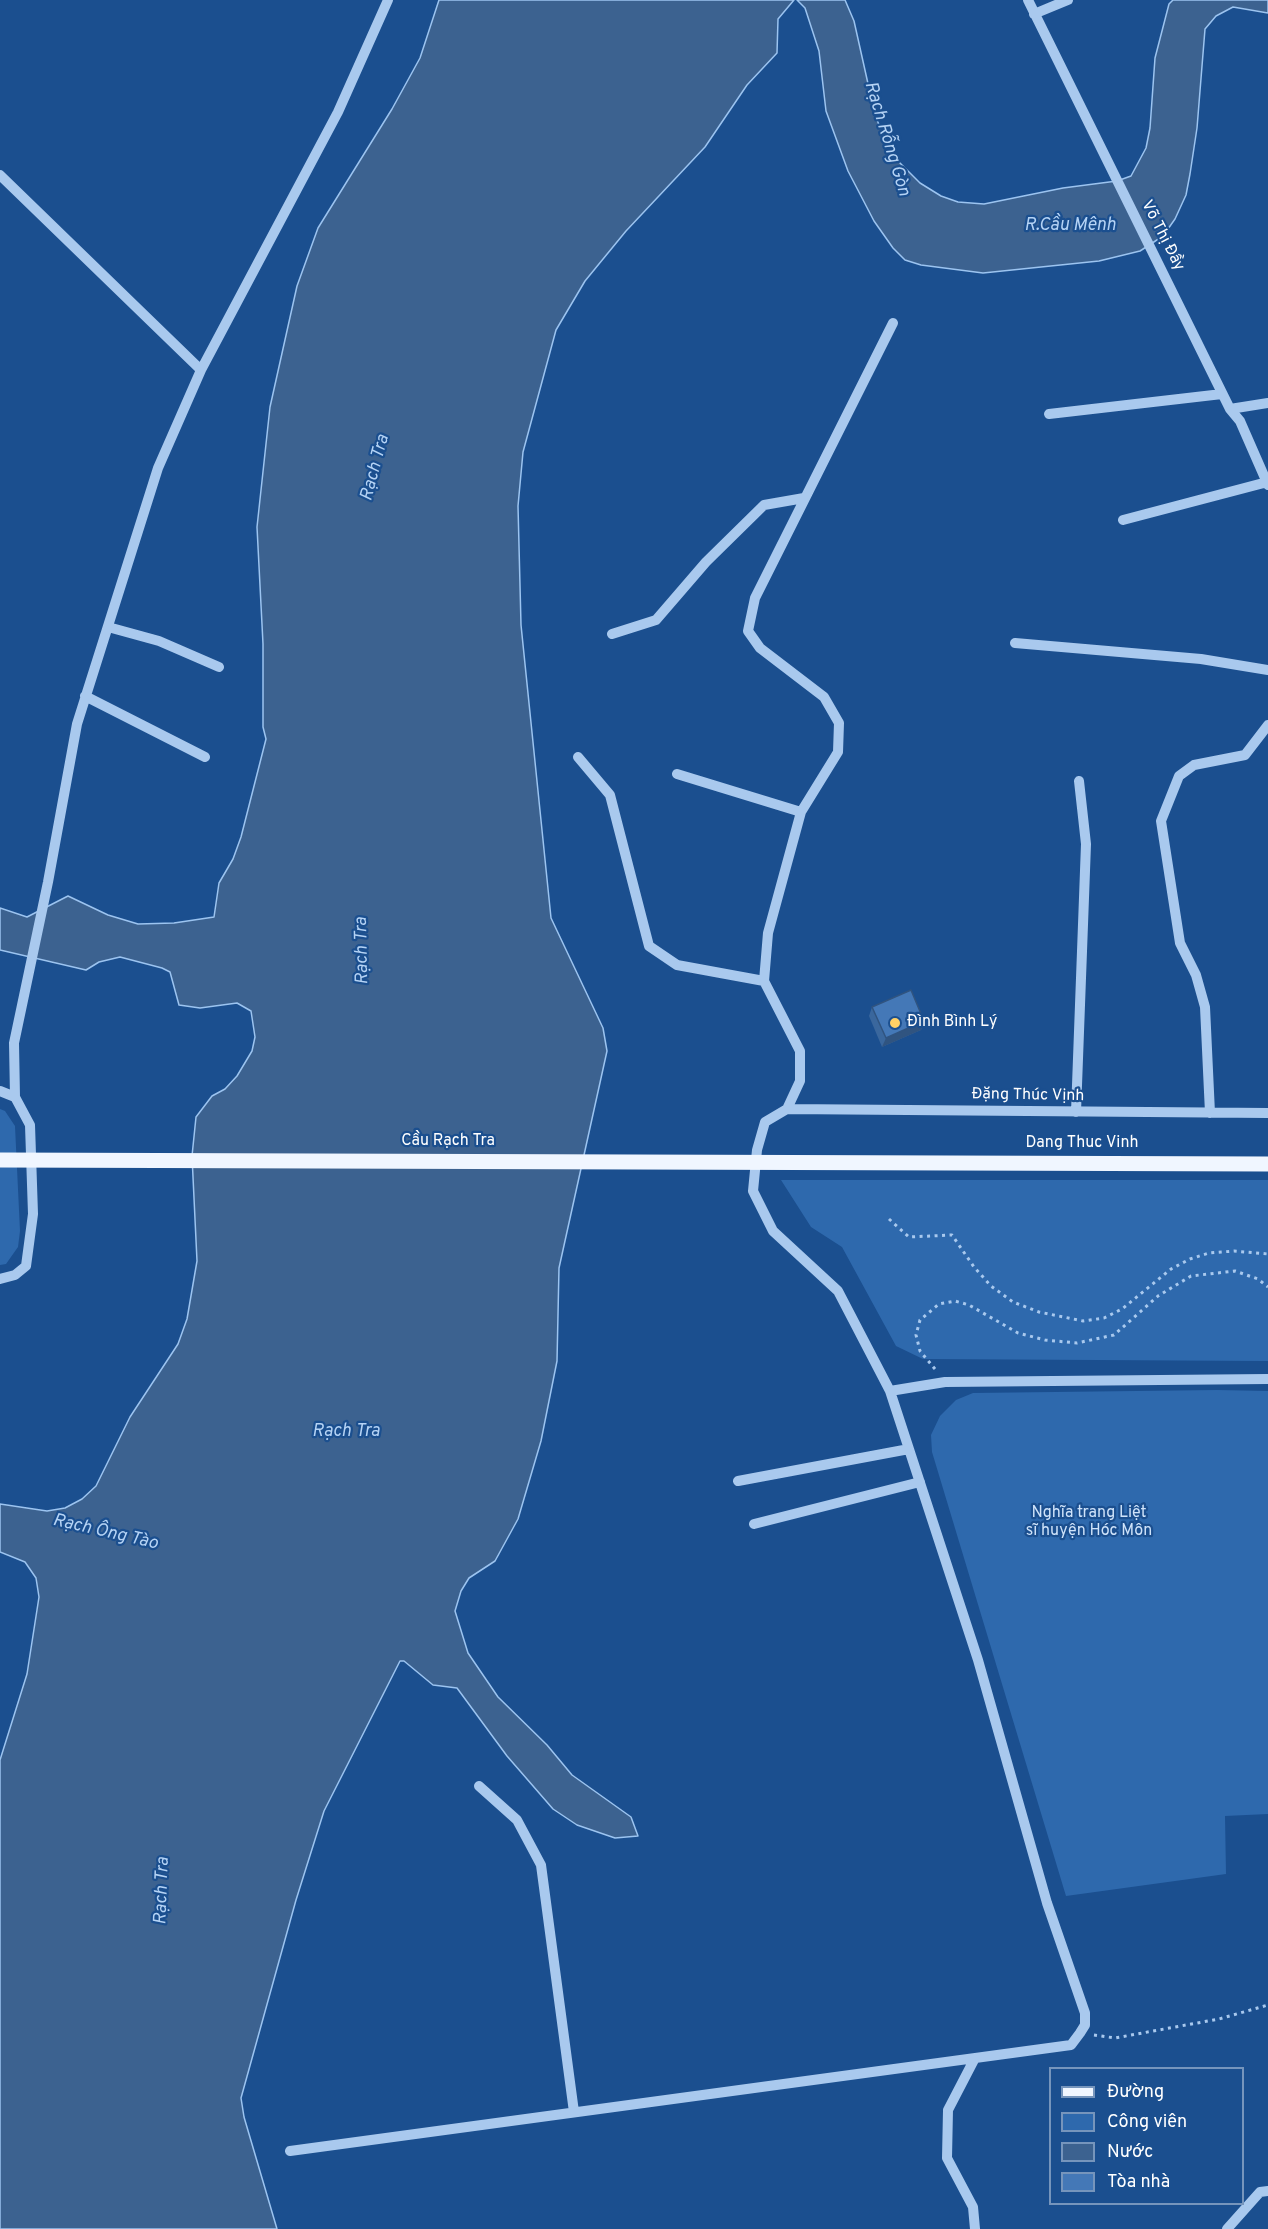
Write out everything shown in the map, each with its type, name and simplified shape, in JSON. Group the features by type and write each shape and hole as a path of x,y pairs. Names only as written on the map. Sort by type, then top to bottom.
{"main road":[{"name":"Cầu Rạch Tra","path":"0,1160 896,1161"},
{"name":"Dang Thuc Vinh","path":"896,1161 1268,1164"}],"street":[{"path":"0,1279 15,1275 26,1266 33,1214 30,1125 15,1097 14,1043 48,882 70,754 85,696 158,468 201,370 338,112 388,0"},
{"name":"Võ Thị Đầy","path":"1028,0 1222,394 1240,421 1267,483"},
{"path":"1034,14 1068,0"},
{"path":"0,175 201,370"},
{"path":"290,2151 1071,2045 1085,2025 1085,2013 1047,1903 978,1660 890,1391 838,1290 772,1231 753,1191 757,1150 765,1122 787,1109 800,1081 800,1051 764,981 768,933 801,812 838,752 839,723 824,697 760,648 748,631 755,598 893,322"},
{"path":"1049,414 1222,394"},
{"path":"1230,409 1268,403"},
{"path":"1123,520 1267,483"},
{"path":"612,634 656,620 706,562 764,505 804,498"},
{"path":"108,627 159,641 219,667"},
{"path":"1015,644 1201,659 1268,670"},
{"path":"85,696 205,757"},
{"path":"1210,1113 1205,1006 1196,975 1180,943 1161,821 1179,776 1194,765 1245,755 1268,725"},
{"path":"578,757 610,795 650,946 677,965 764,981"},
{"path":"677,774 801,812"},
{"path":"1076,1112 1086,844 1079,781"},
{"path":"0,1091 15,1097"},
{"name":"Đặng Thúc Vịnh","path":"787,1109 1268,1113"},
{"path":"890,1391 945,1383 1268,1379"},
{"path":"738,1481 909,1449"},
{"path":"754,1524 920,1482"},
{"path":"479,1786 517,1820 541,1865 574,2112"},
{"path":"975,2058 948,2110 946,2158 972,2207 975,2229"},
{"path":"1227,2229 1260,2192 1268,2191"}],"path":[{"path":"888,1219 909,1237 952,1235 974,1267 991,1286 1013,1302 1039,1312 1083,1321 1104,1318 1122,1309 1171,1269 1190,1259 1234,1251 1268,1254"},
{"path":"945,1383 920,1352 916,1335 920,1320 939,1304 955,1302 969,1305 1018,1333 1045,1340 1077,1343 1114,1335 1158,1296 1191,1276 1235,1271 1258,1280 1268,1287"},
{"path":"1080,2033 1115,2038 1219,2019 1268,2005"}],"green space":[{"path":"0,1109 5,1111 15,1126 20,1231 18,1247 6,1264 0,1265"},
{"path":"781,1180 1268,1180 1268,1361 923,1359 896,1346 842,1247 811,1227"},
{"name":"Nghĩa trang Liệt sĩ huyện Hóc Môn","path":"1268,1391 1268,1814 1225,1816 1226,1874 1066,1896 932,1452 931,1435 940,1416 956,1400 973,1393"}],"water":[{"name":"Rạch Tra","path":"439,0 794,0 778,19 777,53 747,85 705,147 626,231 585,281 556,330 523,452 518,506 521,625 551,918 603,1028 607,1051 559,1268 557,1361 541,1441 518,1519 495,1561 469,1578 461,1591 455,1611 468,1653 498,1697 547,1745 572,1775 631,1817 638,1836 615,1838 577,1825 553,1809 507,1756 457,1688 433,1685 404,1661 400,1661 324,1811 296,1900 241,2098 244,2117 277,2229 0,2229 0,1760 27,1674 39,1597 36,1578 25,1562 0,1552 0,1504 47,1511 65,1508 82,1499 96,1486 130,1417 178,1344 187,1319 197,1261 192,1156 196,1117 212,1096 225,1089 237,1076 252,1051 255,1037 251,1011 237,1003 200,1008 179,1005 170,972 162,968 120,957 99,962 86,970 0,950 0,908 27,917 68,896 108,915 138,924 174,923 214,917 219,883 233,859 241,837 266,739 263,727 263,644 257,527 270,407 297,286 318,228 392,109 420,58"},
{"name":"R.Cầu Mênh","path":"797,0 845,0 854,21 875,115 886,142 900,163 920,183 941,196 958,202 984,204 1063,188 1117,181 1131,176 1146,148 1150,128 1155,58 1169,4 1173,0 1268,0 1268,13 1233,7 1216,16 1205,29 1197,128 1186,195 1175,219 1163,236 1140,251 1099,261 983,273 921,265 905,260 893,248 874,221 848,171 826,111 819,51 805,8"}],"building":[{"name":"Đình Bình Lý","path":"911,990 924,1021 886,1038 872,1007"}],"place":[{"name":"Đình Bình Lý","path":"895,1023"}],"water label":[{"name":"Rạch Rỗng Gòn","path":"886,139"},
{"name":"Rạch Ông Tào","path":"105,1533"}]}
